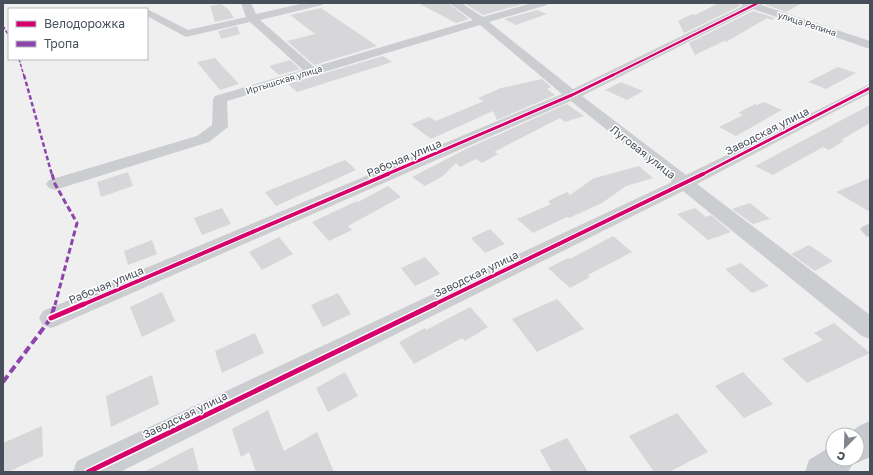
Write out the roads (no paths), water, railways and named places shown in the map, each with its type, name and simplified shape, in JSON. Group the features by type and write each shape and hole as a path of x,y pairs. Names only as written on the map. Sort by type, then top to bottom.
{"street":[{"path":"246,3 252,18 311,72"},
{"path":"148,12 186,34 318,3"},
{"name":"Луговая улица","path":"454,3 481,21 683,184 870,329"},
{"name":"Иртышская улица","path":"55,184 203,140 220,127 220,99 543,3"},
{"name":"улица Репина","path":"752,4 870,45"},
{"name":"Рабочая улица","path":"51,318 572,95 752,4"},
{"name":"Заводская улица","path":"88,472 683,184 870,88"}],"lane":[{"path":"870,226 865,229 870,234"}]}
